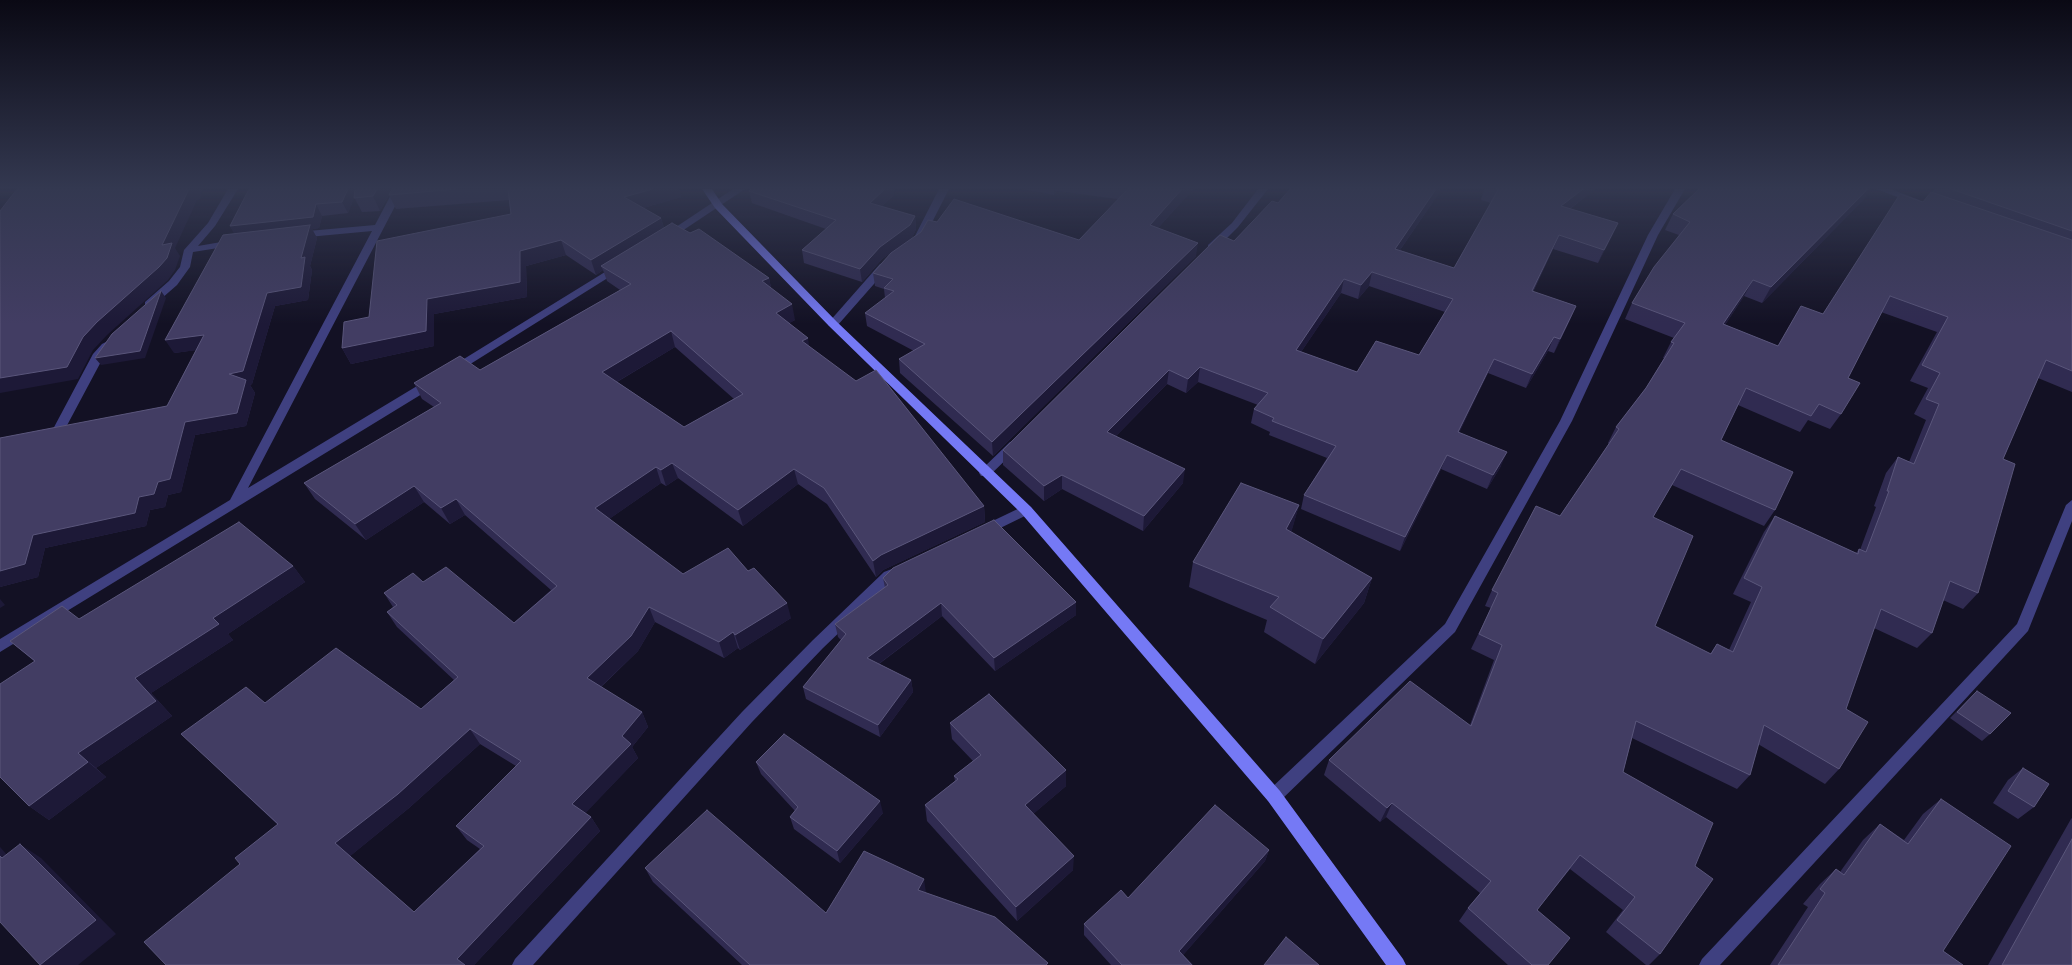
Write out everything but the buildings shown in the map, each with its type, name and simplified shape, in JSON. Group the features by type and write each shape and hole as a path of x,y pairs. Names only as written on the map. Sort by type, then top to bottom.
{"street":[{"path":"140,313 173,282 185,266 189,250 203,234"},
{"path":"289,236 311,234"},
{"path":"234,504 374,234"},
{"path":"658,242 671,234"},
{"path":"745,234 833,324 985,473 1026,510 1274,796 1397,965"},
{"path":"909,247 917,241 921,234"},
{"path":"1207,253 1226,234"},
{"path":"1274,796 1450,628 1566,421 1654,234"},
{"path":"189,250 242,241"},
{"path":"0,646 633,258"},
{"path":"833,324 894,258"},
{"path":"58,430 99,354 112,338"},
{"path":"985,473 1020,438"},
{"path":"1708,965 2023,627 2072,505"},
{"path":"966,539 1026,510"},
{"path":"521,965 747,717 818,644 889,576 915,564"}]}
